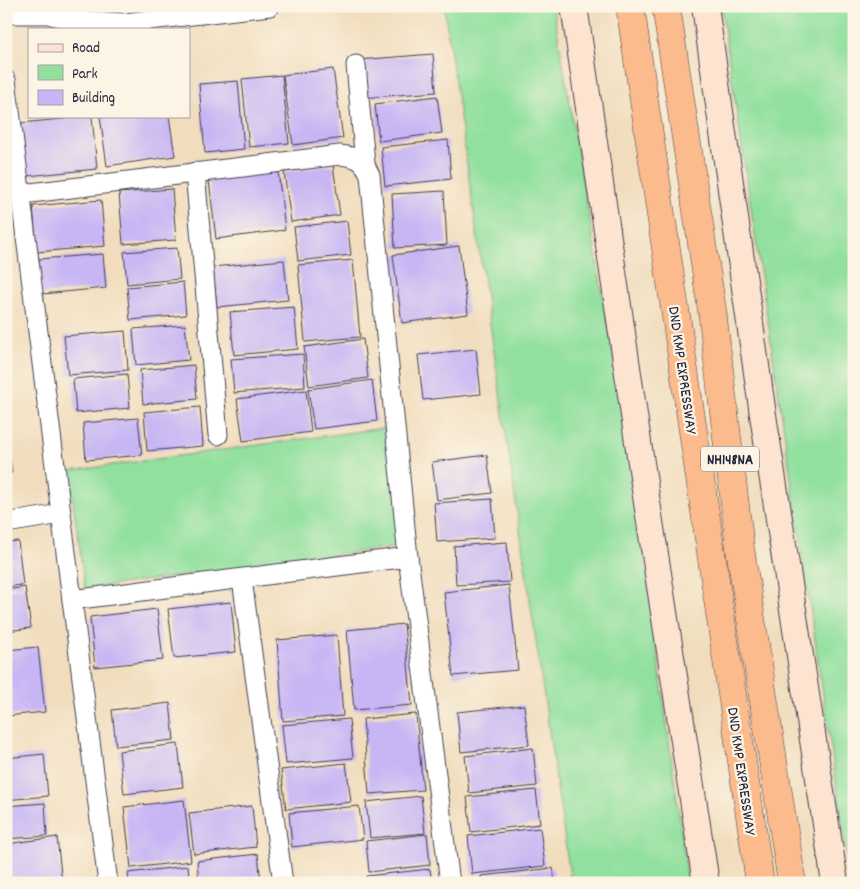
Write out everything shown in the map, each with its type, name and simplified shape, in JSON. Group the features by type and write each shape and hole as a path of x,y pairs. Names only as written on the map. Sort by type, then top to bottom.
{"highway":[{"name":"DND KMP EXPRESSWAY","path":"630,6 760,883"},
{"name":"DND KMP EXPRESSWAY","path":"666,6 712,310 740,548 792,883"}],"street":[{"path":"6,14 48,14 71,20 124,23 270,6"},
{"path":"574,6 642,473 706,883"},
{"path":"705,6 762,415 835,883"},
{"path":"356,65 365,163 370,175 408,557 450,883"},
{"path":"6,80 14,196 61,514 108,883"},
{"path":"14,196 340,155 353,157 365,163"},
{"path":"195,172 218,435"},
{"path":"6,523 61,514"},
{"path":"72,600 408,557"},
{"path":"242,579 283,883"}],"green space":[{"path":"444,6 553,6 635,484 688,883 571,883"},
{"path":"721,6 854,6 854,883 851,883"},
{"path":"390,427 406,545 85,589 69,471"}],"building":[{"path":"69,6 112,6 112,10 70,14"},
{"path":"131,6 144,6 144,8 131,9"},
{"path":"433,54 436,92 361,98 358,60"},
{"path":"333,69 343,138 293,145 283,75"},
{"path":"282,75 289,143 249,147 242,79"},
{"path":"238,81 244,149 205,153 199,84"},
{"path":"437,96 442,133 379,141 375,104"},
{"path":"92,118 97,169 27,176 21,123"},
{"path":"100,118 169,118 175,156 107,166"},
{"path":"448,140 451,179 385,186 381,147"},
{"path":"333,165 340,215 291,222 284,172"},
{"path":"278,171 285,230 216,239 209,180"},
{"path":"172,189 176,240 123,244 119,193"},
{"path":"444,191 447,245 395,248 392,194"},
{"path":"101,200 105,246 37,252 33,206"},
{"path":"347,221 351,255 298,261 294,227"},
{"path":"459,246 468,314 402,323 393,255"},
{"path":"177,248 180,279 127,284 124,252"},
{"path":"103,254 106,288 42,294 39,259"},
{"path":"284,260 288,300 217,307 213,267"},
{"path":"353,260 360,337 305,342 298,265"},
{"path":"183,282 186,315 130,320 127,287"},
{"path":"294,307 298,349 234,355 230,312"},
{"path":"185,325 189,360 136,365 133,329"},
{"path":"125,331 128,370 68,375 64,336"},
{"path":"363,339 368,378 309,386 304,347"},
{"path":"476,349 481,394 423,400 418,355"},
{"path":"303,354 305,387 234,393 231,359"},
{"path":"194,365 197,399 143,404 140,370"},
{"path":"127,374 130,408 76,413 73,379"},
{"path":"372,380 377,421 314,429 308,389"},
{"path":"306,390 311,432 243,441 237,399"},
{"path":"200,407 203,446 147,451 144,412"},
{"path":"138,418 142,455 86,460 83,423"},
{"path":"6,432 12,473 6,474"},
{"path":"487,455 492,493 437,500 432,462"},
{"path":"492,499 495,538 437,542 434,503"},
{"path":"18,541 23,585 6,587 6,542"},
{"path":"507,542 510,582 456,585 454,546"},
{"path":"509,585 518,670 453,676 444,592"},
{"path":"25,587 31,628 6,631 6,590"},
{"path":"231,602 236,652 174,658 168,609"},
{"path":"157,609 163,660 95,667 90,617"},
{"path":"404,624 412,705 354,710 347,630"},
{"path":"337,635 343,716 283,721 277,640"},
{"path":"38,647 45,712 6,716 6,650"},
{"path":"170,703 174,740 116,746 112,710"},
{"path":"524,705 529,745 461,752 457,712"},
{"path":"416,714 423,790 369,794 363,719"},
{"path":"349,719 353,758 286,764 282,725"},
{"path":"178,744 183,787 124,794 119,751"},
{"path":"533,748 537,786 469,793 465,756"},
{"path":"44,754 48,796 6,800 6,758"},
{"path":"346,763 351,802 286,809 281,770"},
{"path":"536,790 540,824 471,832 467,797"},
{"path":"421,796 425,833 370,838 366,802"},
{"path":"184,800 191,861 131,868 124,807"},
{"path":"45,803 47,836 6,839 6,806"},
{"path":"252,806 256,847 194,854 189,813"},
{"path":"359,806 363,839 292,847 289,813"},
{"path":"540,828 545,866 472,874 468,836"},
{"path":"427,834 430,865 369,872 366,841"},
{"path":"57,837 62,883 6,883 6,844"},
{"path":"258,854 261,883 199,883 197,861"},
{"path":"188,866 190,883 129,883 128,873"},
{"path":"553,868 555,883 481,883 481,876"},
{"path":"430,869 432,883 367,883 366,876"}]}
